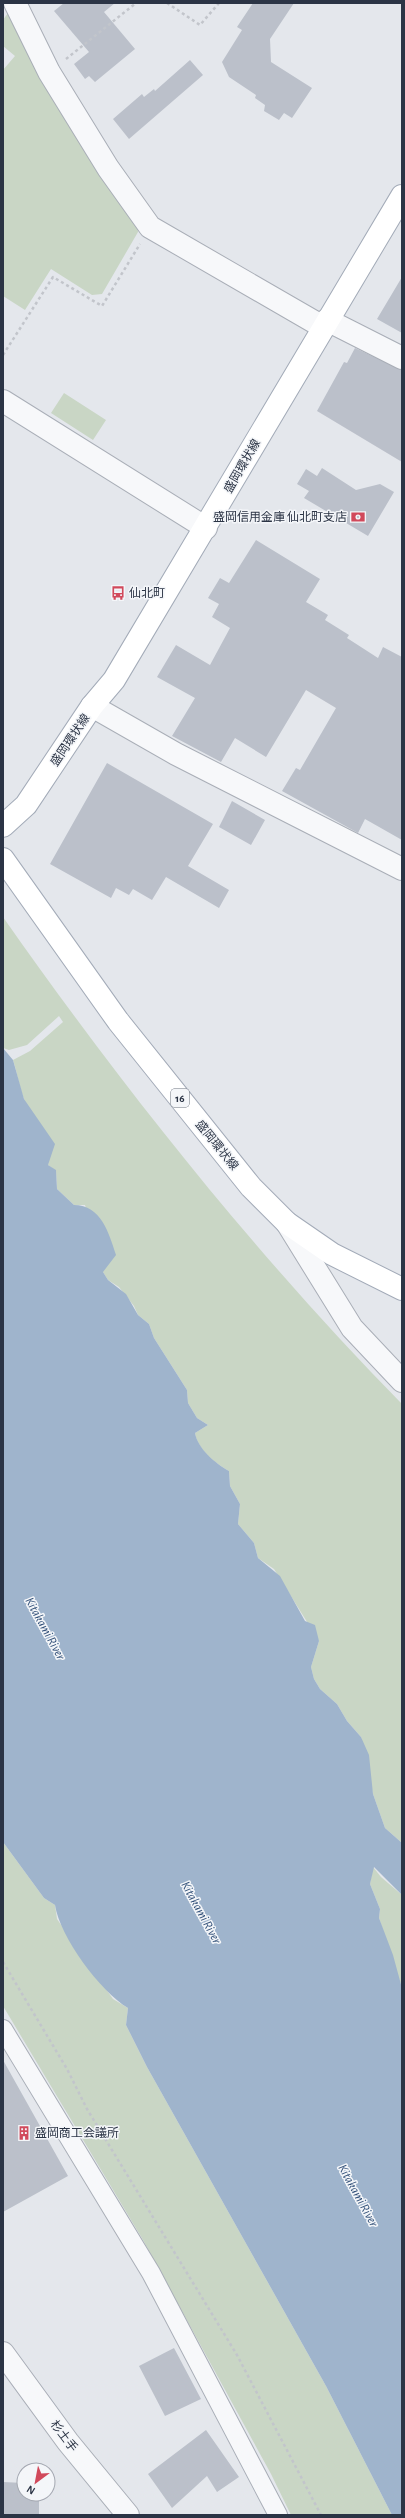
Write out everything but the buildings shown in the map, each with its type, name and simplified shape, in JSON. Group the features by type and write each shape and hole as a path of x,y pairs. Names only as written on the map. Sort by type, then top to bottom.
{"main road":[{"name":"盛岡環状線","path":"3,826 26,805 92,706 114,680 206,528 325,324 402,196"},
{"name":"盛岡環状線","path":"3,859 118,1021 251,1187 287,1223 332,1254 402,1289"}],"street":[{"path":"15,3 49,72 108,168 150,227 325,324 402,358"},
{"path":"3,401 206,528"},
{"path":"92,706 176,754 402,869"},
{"path":"287,1223 352,1328 402,1381"},
{"path":"3,2029 151,2273 278,2515"},
{"name":"杉土手","path":"3,2353 68,2442 128,2515"}],"path":[{"path":"49,72 136,3"},
{"path":"167,3 200,25 219,3"},
{"path":"3,355 53,278 102,306 150,227"},
{"path":"3,1962 67,2069 87,2109 237,2355 321,2515"}],"green space":[{"path":"10,10 137,222 138,232 102,294 92,295 51,269 25,310 3,296 3,70 15,56 3,46 3,20"},
{"path":"64,393 106,420 93,440 51,413"},
{"path":"3,917 95,1044 192,1168 295,1289 402,1404 402,1843 385,1828 373,1794 361,1737 347,1721 337,1704 320,1689 314,1679 311,1667 319,1641 274,1569 258,1558 254,1543 238,1524 240,1504 230,1486 229,1471 218,1464 203,1450 197,1439 195,1433 208,1425 197,1418 188,1403 187,1390 154,1338 149,1324 138,1315 134,1306 119,1287 108,1280 103,1272 85,1205 74,1205 57,1189 56,1171 48,1165 49,1156 45,1139 24,1099 13,1060 30,1051 63,1022 59,1016 27,1045 9,1050 3,1048"},
{"path":"3,1842 44,1898 55,1905 57,1919 113,1999 128,2008 126,2025 147,2067 326,2386 392,2515 291,2515 271,2474 143,2240 3,2006"},
{"path":"373,1867 381,1877 402,1895 402,1988 379,1918 380,1909 370,1884"}],"water":[{"name":"Kitakami River","path":"3,1048 13,1060 24,1099 55,1144 48,1165 56,1170 57,1189 74,1205 83,1206 91,1210 102,1222 107,1230 116,1255 103,1272 108,1280 126,1294 138,1315 149,1324 154,1338 187,1390 188,1403 197,1418 208,1425 195,1433 203,1450 218,1464 229,1471 230,1486 240,1504 238,1524 254,1543 258,1558 280,1576 305,1621 315,1625 319,1641 311,1667 314,1679 320,1689 337,1704 347,1721 361,1737 369,1755 373,1794 385,1828 402,1843 402,1895 374,1867 370,1884 380,1909 379,1918 393,1955 402,1988 402,2515 392,2515 326,2386 147,2067 126,2025 128,2008 105,1989 83,1962 73,1947 58,1918 55,1905 44,1898 3,1842"}],"place":[{"name":"盛岡信用金庫 仙北町支店","path":"358,517"},
{"name":"仙北町","path":"118,593"},
{"name":"盛岡商工会議所","path":"24,2133"}]}
